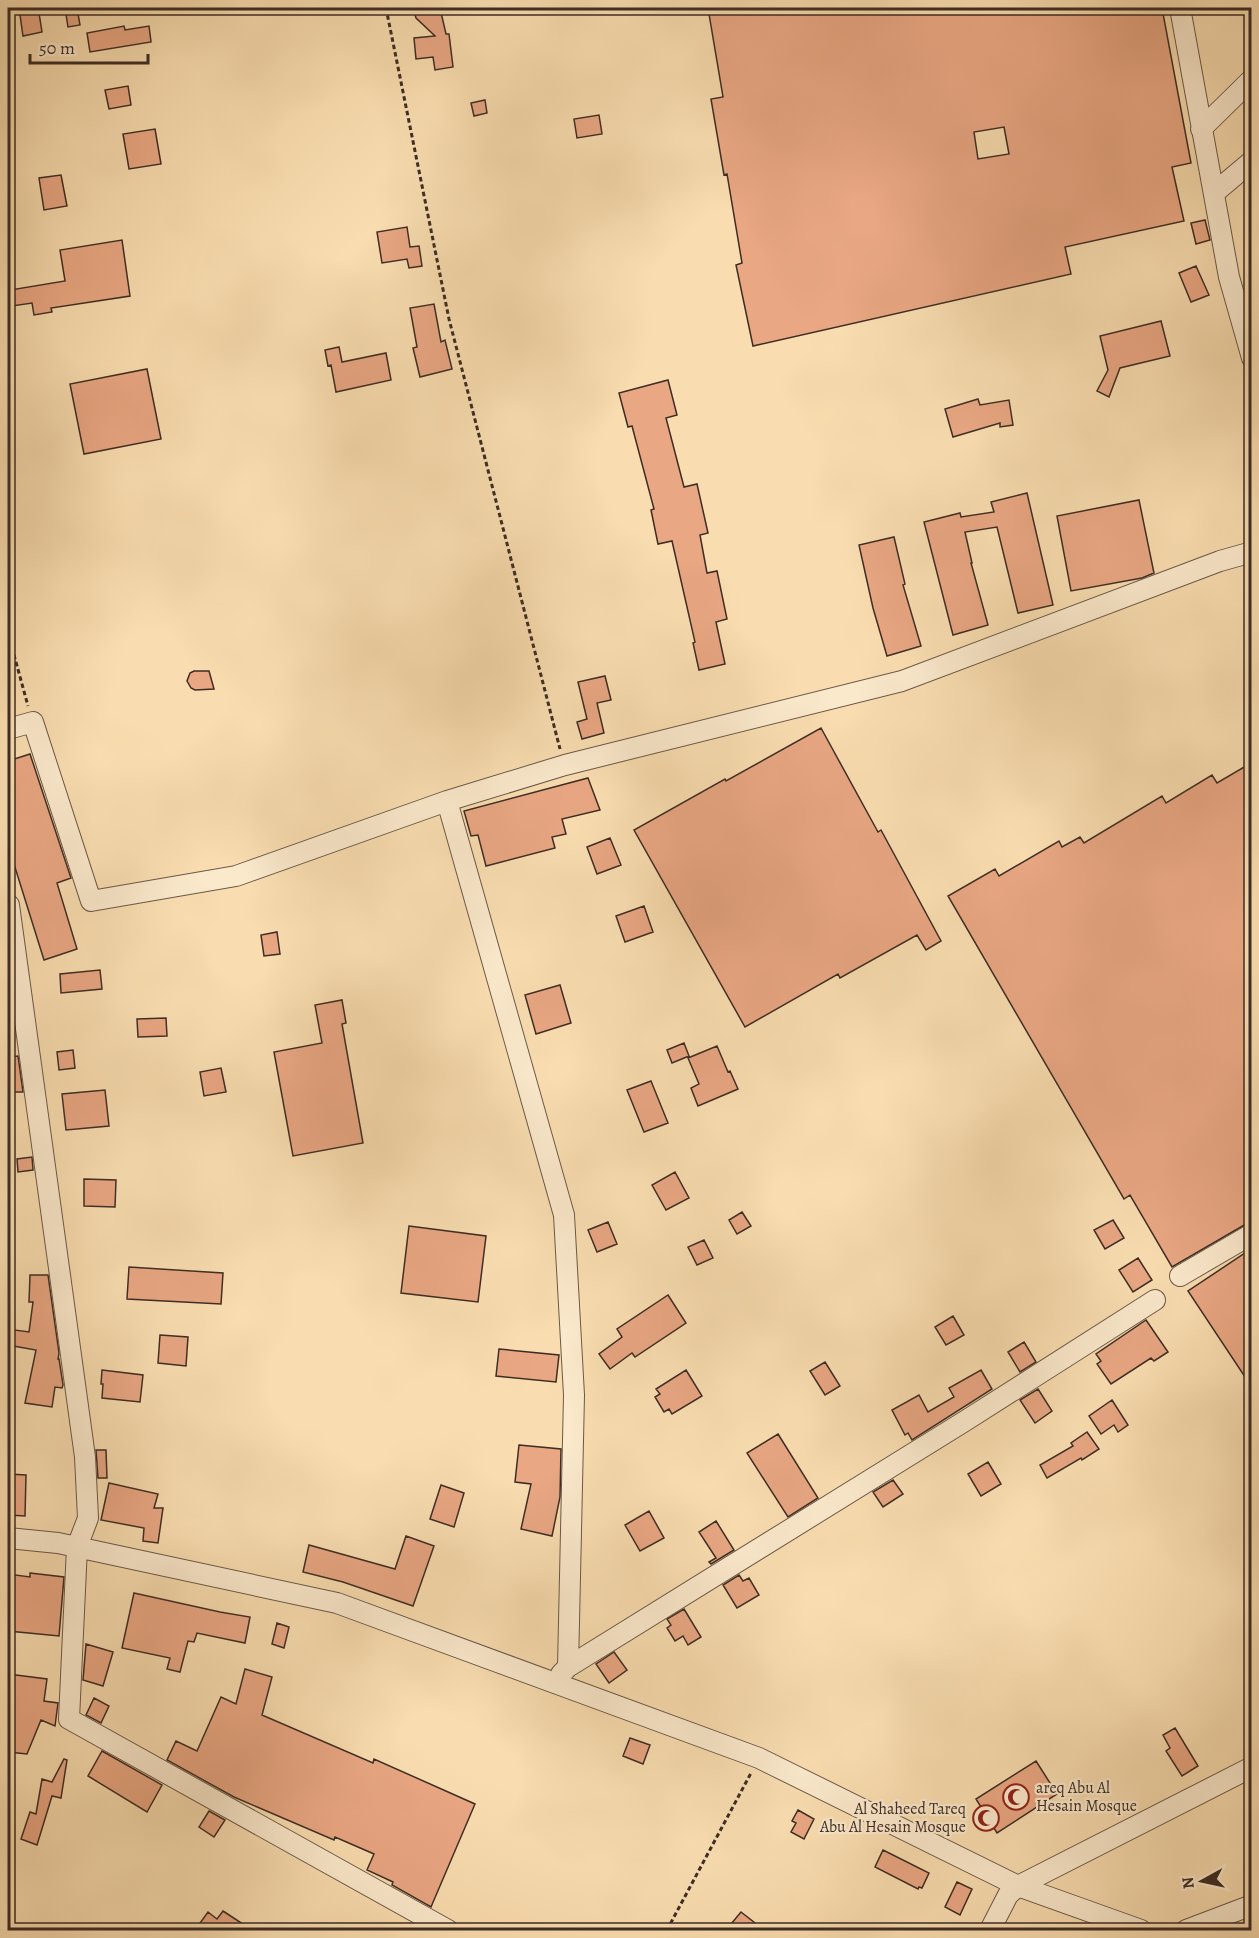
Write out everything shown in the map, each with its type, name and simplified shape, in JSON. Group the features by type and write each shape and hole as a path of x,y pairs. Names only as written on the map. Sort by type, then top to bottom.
{"street":[{"path":"1180,8 1229,278 1251,358"},
{"path":"1201,129 1251,79"},
{"path":"1214,193 1251,161"},
{"path":"8,729 33,722 92,901 236,876 447,801 565,765 902,681 1209,565 1251,552"},
{"path":"447,801 564,1215 574,1395 568,1667"},
{"path":"9,905 85,1457 88,1518 77,1547 69,1719 448,1930"},
{"path":"1180,1276 1251,1234"},
{"path":"553,1682 568,1667 965,1421 1155,1300"},
{"path":"8,1538 58,1543 337,1603 759,1758 1018,1886 1141,1930"},
{"path":"990,1930 1008,1895 1018,1886 1251,1767"},
{"path":"1186,1930 1251,1905"}],"path":[{"path":"387,8 449,319 565,765"},
{"path":"8,633 33,722"},
{"path":"667,1930 759,1758"}],"building":[{"path":"19,8 33,8 34,14 39,13 42,32 23,36"},
{"path":"65,8 77,8 80,25 68,27"},
{"path":"413,8 440,8 446,34 449,34 453,67 435,70 433,57 416,59 414,38 435,36 416,18"},
{"path":"708,8 1162,8 1191,163 1172,167 1184,221 1065,247 1071,274 753,346 736,265 742,263 727,174 724,175 711,99 723,97","holes":["1004,127 1009,154 978,159 974,132"]},
{"path":"124,26 125,30 149,26 151,42 90,52 87,33"},
{"path":"128,86 131,105 109,109 105,90"},
{"path":"485,100 487,113 474,116 471,103"},
{"path":"599,115 602,134 577,138 574,119"},
{"path":"155,129 161,164 129,169 123,134"},
{"path":"61,175 67,206 44,210 39,178"},
{"path":"1205,220 1210,240 1196,244 1191,223"},
{"path":"407,227 410,247 419,246 422,266 409,268 407,259 382,263 377,232"},
{"path":"122,240 130,296 51,308 52,312 34,315 32,303 12,306 10,290 65,281 60,250"},
{"path":"1196,266 1209,295 1191,302 1179,273"},
{"path":"434,304 441,342 445,340 452,369 420,377 413,348 417,347 410,308"},
{"path":"1161,321 1170,356 1120,368 1109,397 1097,391 1108,370 1100,336"},
{"path":"339,347 342,362 386,353 391,380 336,392 331,365 328,366 325,350"},
{"path":"147,369 161,439 84,454 70,384"},
{"path":"668,380 677,415 666,418 684,487 697,484 708,533 700,535 707,573 717,571 727,619 716,622 725,664 699,670 693,643 695,642 672,541 658,544 651,510 654,509 632,426 628,427 619,393"},
{"path":"978,399 980,405 1009,400 1013,425 1000,427 1000,423 953,437 945,409"},
{"path":"1027,493 1053,605 1018,613 997,527 965,532 988,625 953,635 924,522 960,513 961,517 994,512 991,502"},
{"path":"1139,500 1154,573 1142,578 1071,591 1057,516"},
{"path":"894,537 905,584 903,585 921,646 887,656 873,608 859,545"},
{"path":"209,671 214,689 195,690 191,688 187,681 190,673"},
{"path":"605,676 611,700 597,703 604,733 582,739 577,722 587,719 578,682"},
{"path":"821,728 878,832 881,830 941,941 926,950 917,935 840,978 838,974 745,1027 634,830"},
{"path":"30,754 71,878 57,883 77,949 44,960 8,845 8,761"},
{"path":"1251,763 1251,857 1247,854 1251,882 1251,1222 1172,1267 1130,1195 1124,1199 948,896 995,869 999,876 1059,841 1062,847 1080,837 1084,843 1162,796 1166,803 1212,775 1217,783"},
{"path":"588,778 600,810 562,819 566,834 552,837 555,848 486,866 478,835 471,836 464,811"},
{"path":"610,838 621,865 597,874 587,847"},
{"path":"644,906 653,932 625,942 616,916"},
{"path":"277,932 280,954 264,956 261,935"},
{"path":"100,970 102,989 61,993 60,974"},
{"path":"560,985 571,1023 536,1034 525,995"},
{"path":"342,1000 346,1023 342,1024 363,1143 293,1156 274,1052 322,1043 315,1005"},
{"path":"166,1018 167,1036 138,1037 137,1019"},
{"path":"684,1043 689,1056 672,1063 667,1050"},
{"path":"717,1046 738,1089 698,1106 691,1088 699,1084 688,1058"},
{"path":"73,1050 75,1068 59,1070 57,1052"},
{"path":"18,1056 23,1092 8,1092 8,1057"},
{"path":"221,1068 226,1092 204,1096 200,1072"},
{"path":"651,1081 668,1123 644,1132 627,1090"},
{"path":"105,1090 109,1126 66,1130 62,1094"},
{"path":"32,1157 33,1170 18,1172 17,1159"},
{"path":"675,1172 689,1198 666,1210 652,1185"},
{"path":"84,1179 116,1180 115,1207 84,1206"},
{"path":"742,1212 751,1226 737,1234 729,1220"},
{"path":"1113,1220 1124,1238 1105,1249 1094,1230"},
{"path":"608,1222 617,1244 597,1252 588,1230"},
{"path":"409,1226 486,1236 478,1302 401,1293"},
{"path":"704,1240 713,1258 697,1265 688,1247"},
{"path":"1251,1249 1251,1386 1188,1291"},
{"path":"1138,1258 1152,1280 1133,1292 1119,1270"},
{"path":"129,1267 223,1273 221,1304 127,1299"},
{"path":"30,1275 48,1275 63,1385 62,1388 55,1387 52,1407 25,1403 36,1350 8,1345 8,1329 29,1332 33,1302 29,1302"},
{"path":"668,1295 686,1323 635,1357 632,1353 610,1369 599,1354 622,1337 617,1329"},
{"path":"953,1316 964,1335 946,1345 935,1327"},
{"path":"1146,1320 1168,1352 1154,1361 1151,1358 1111,1384 1097,1364 1101,1361 1096,1354"},
{"path":"160,1335 188,1337 186,1366 158,1363"},
{"path":"1024,1342 1036,1362 1020,1372 1008,1352"},
{"path":"499,1349 559,1355 556,1382 496,1376"},
{"path":"825,1362 840,1386 825,1395 810,1371"},
{"path":"102,1370 143,1375 140,1402 102,1398"},
{"path":"686,1370 702,1396 672,1414 669,1409 664,1412 655,1397 660,1394 656,1389"},
{"path":"981,1370 992,1389 912,1440 908,1433 905,1435 892,1410 919,1395 928,1412 954,1397 949,1388"},
{"path":"1038,1389 1052,1411 1035,1423 1020,1400"},
{"path":"1112,1400 1128,1425 1118,1432 1114,1425 1101,1434 1089,1416"},
{"path":"1087,1432 1099,1449 1047,1478 1040,1465 1073,1446 1071,1443"},
{"path":"778,1434 818,1498 788,1517 747,1453"},
{"path":"519,1445 561,1449 560,1497 552,1536 521,1529 531,1484 515,1482"},
{"path":"96,1450 106,1450 107,1478 98,1478"},
{"path":"988,1462 1001,1484 981,1496 968,1474"},
{"path":"8,1474 26,1475 25,1516 8,1515"},
{"path":"893,1480 903,1494 883,1507 873,1492"},
{"path":"109,1483 158,1494 154,1508 163,1508 158,1543 143,1541 144,1528 101,1520"},
{"path":"441,1485 464,1493 454,1527 430,1519"},
{"path":"649,1511 664,1538 640,1551 625,1525"},
{"path":"716,1521 734,1550 711,1564 709,1562 716,1558 699,1532"},
{"path":"406,1536 434,1546 413,1606 343,1582 303,1572 309,1545 395,1569"},
{"path":"30,1573 64,1577 59,1636 8,1631 8,1574 30,1577"},
{"path":"739,1575 743,1581 749,1578 759,1595 737,1608 723,1585"},
{"path":"134,1593 250,1617 245,1643 197,1633 194,1642 188,1641 180,1672 167,1669 170,1658 122,1648"},
{"path":"684,1609 701,1637 688,1645 683,1636 675,1641 667,1628 671,1625 667,1619"},
{"path":"277,1623 289,1627 284,1648 272,1644"},
{"path":"86,1644 113,1652 103,1686 83,1680"},
{"path":"614,1652 627,1670 609,1683 596,1664"},
{"path":"245,1669 272,1677 262,1715 373,1763 374,1759 475,1804 431,1907 392,1885 393,1882 367,1870 374,1854 335,1837 334,1840 234,1797 167,1760 176,1741 197,1751 221,1697 236,1704"},
{"path":"8,1674 47,1679 44,1701 58,1703 55,1726 41,1720 27,1754 8,1752"},
{"path":"94,1698 109,1706 101,1723 86,1715"},
{"path":"1175,1728 1198,1766 1182,1776 1166,1751 1170,1748 1163,1735"},
{"path":"630,1738 650,1745 643,1764 623,1756"},
{"path":"102,1751 162,1785 147,1812 88,1776"},
{"path":"64,1759 67,1760 61,1798 52,1796 37,1845 21,1839 30,1812 36,1814 42,1779 52,1782"},
{"name":"areq Abu Al Hesain Mosque","path":"1036,1761 1057,1794 997,1833 976,1799"},
{"path":"798,1810 814,1819 804,1839 791,1832 796,1823 792,1821"},
{"path":"209,1811 225,1820 214,1837 199,1827"},
{"path":"883,1850 929,1873 922,1888 918,1889 875,1867"},
{"path":"957,1882 972,1889 960,1915 945,1907"},
{"path":"223,1911 252,1930 195,1930 208,1912 217,1919"},
{"path":"741,1912 764,1930 726,1930"}],"place":[{"name":"areq Abu Al Hesain Mosque","path":"1016,1797"},
{"name":"Al Shaheed Tareq Abu Al Hesain Mosque","path":"986,1818"}]}
